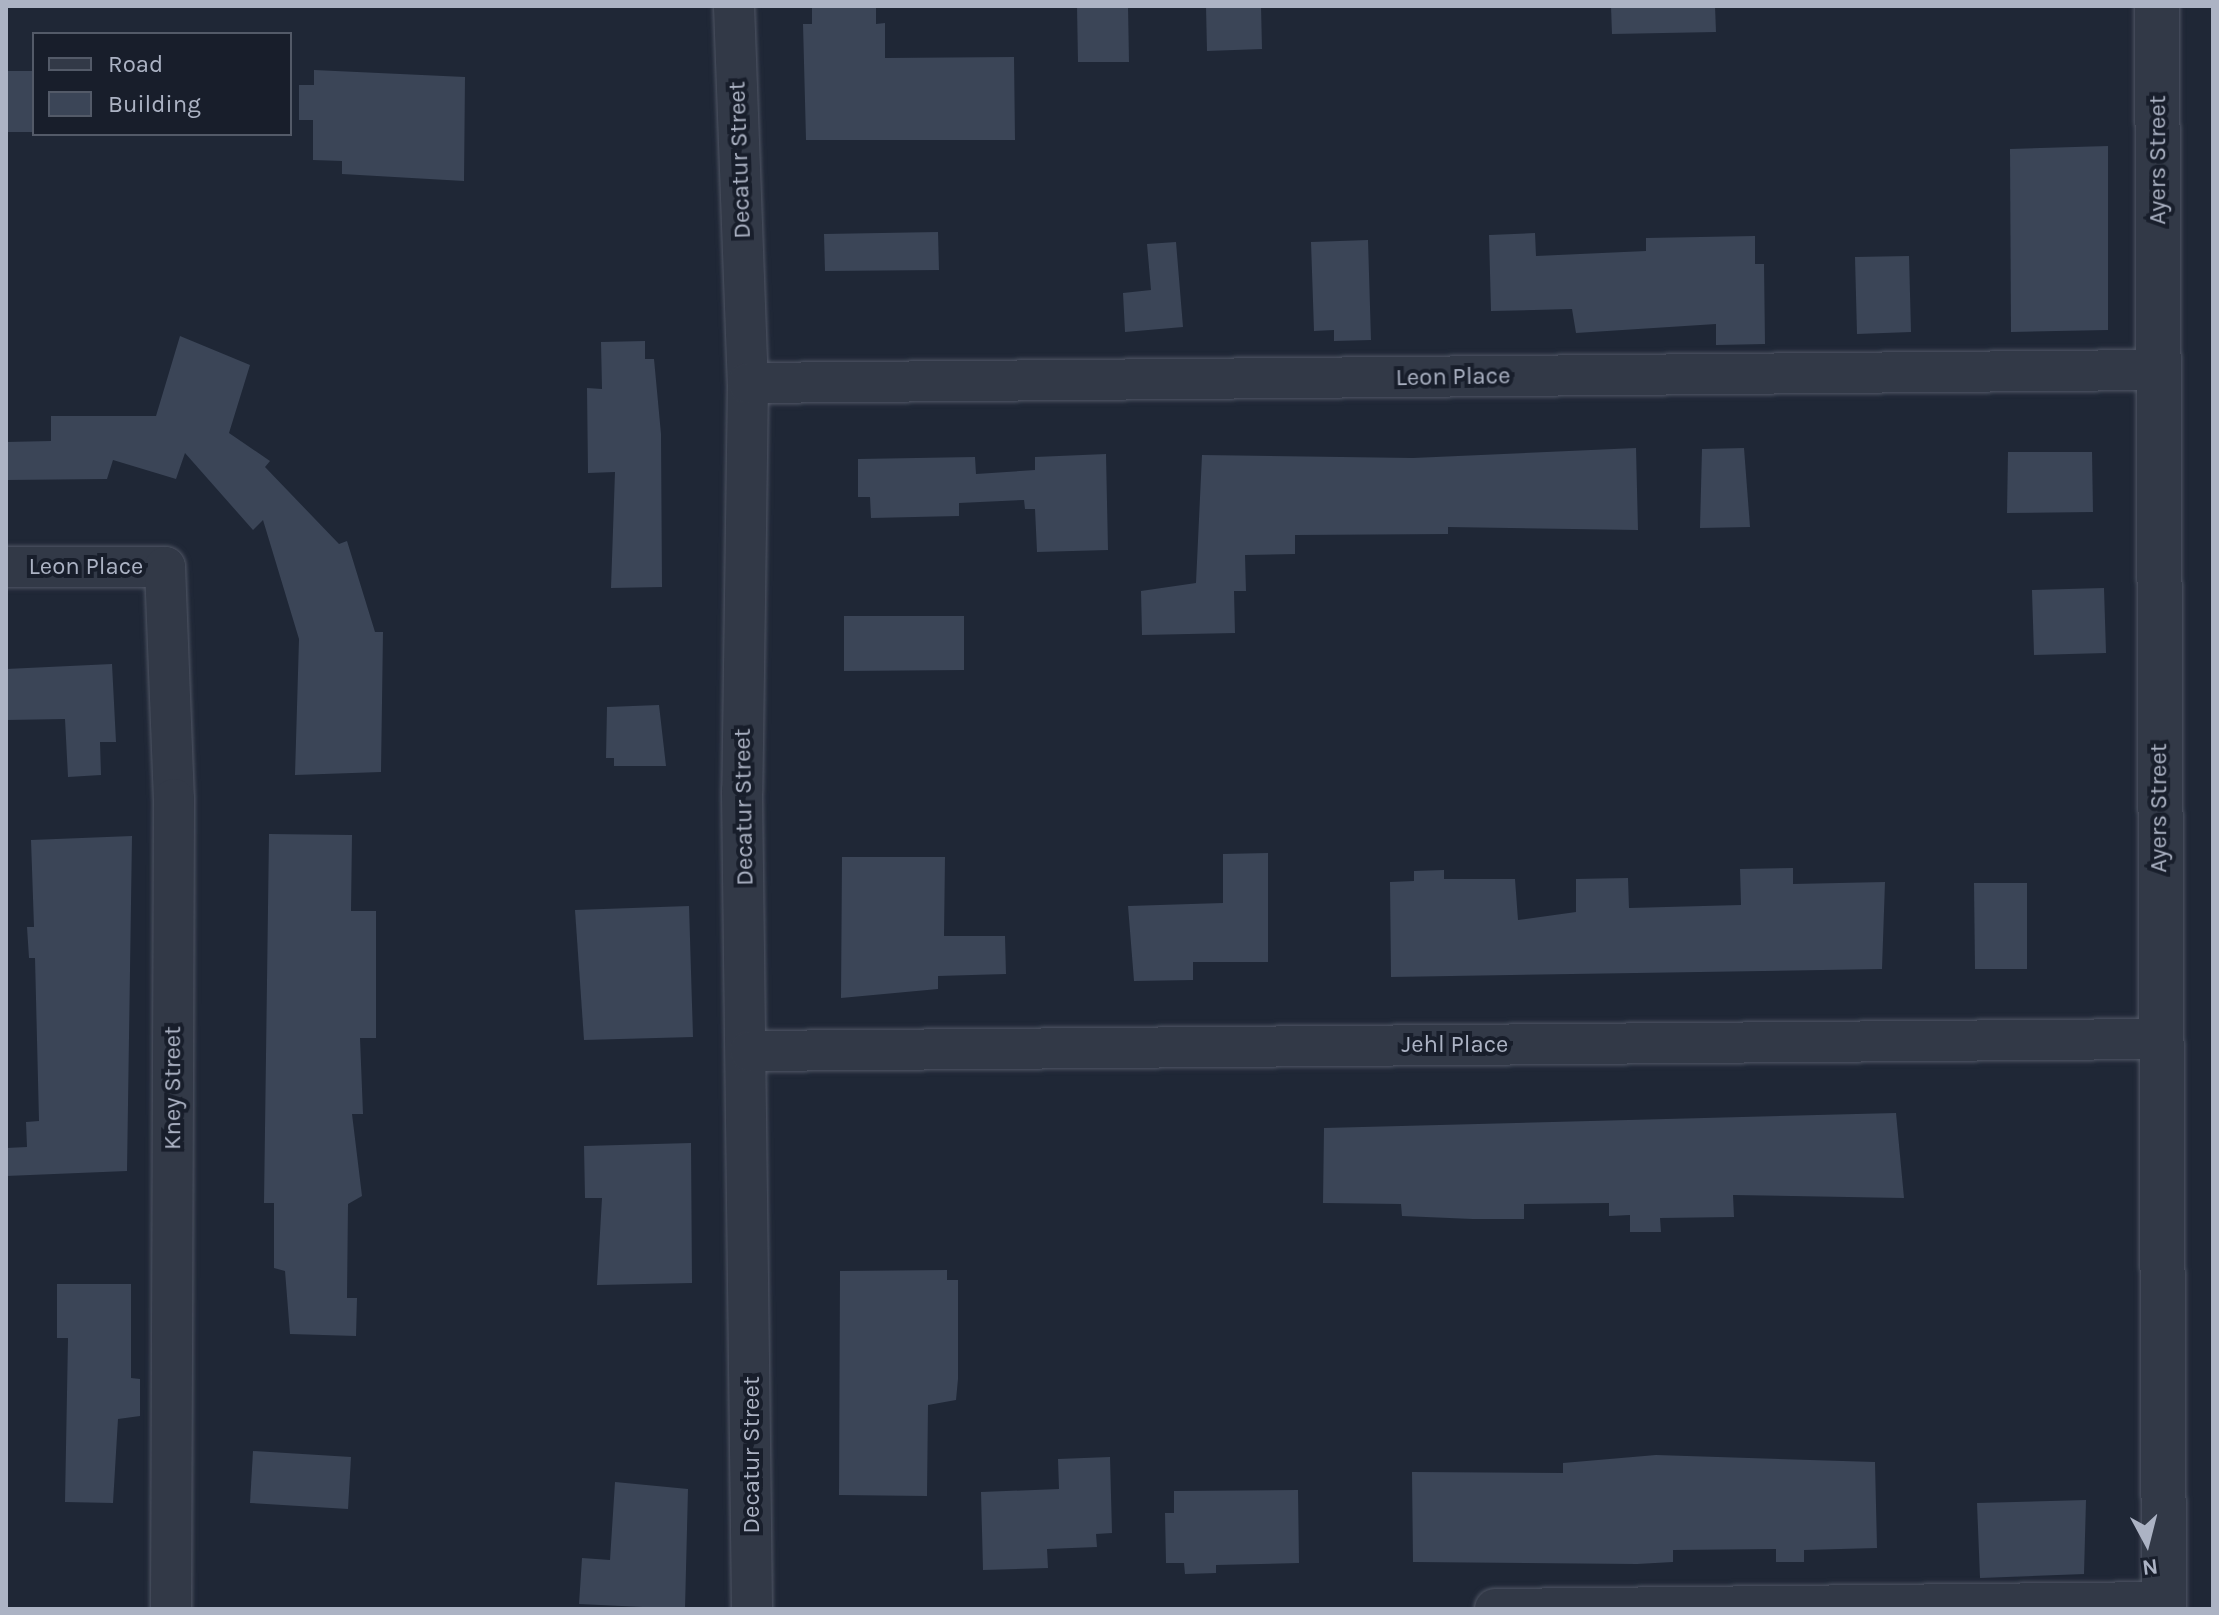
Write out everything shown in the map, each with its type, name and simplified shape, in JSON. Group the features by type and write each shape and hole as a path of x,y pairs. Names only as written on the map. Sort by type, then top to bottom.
{"street":[{"name":"Decatur Street","path":"734,6 748,383 742,791 750,1051 752,1609"},
{"name":"Ayers Street","path":"2157,6 2164,1606"},
{"name":"Leon Place","path":"748,383 2159,370"},
{"name":"Leon Place","path":"6,567 165,567"},
{"name":"Kney Street","path":"165,567 174,799 171,1609"},
{"name":"Jehl Place","path":"750,1051 2160,1039"},
{"path":"1495,1609 2164,1606"}],"building":[{"path":"812,6 876,6 876,24 885,23 885,58 1014,57 1015,140 806,140 803,24 812,24"},
{"path":"1077,6 1128,6 1129,62 1078,62"},
{"path":"1206,6 1261,6 1262,49 1207,51"},
{"path":"1611,6 1715,6 1716,32 1612,34"},
{"path":"314,70 465,77 464,181 342,174 342,161 313,160 313,120 299,120 299,85 314,85"},
{"path":"6,71 32,71 32,132 6,132"},
{"path":"2108,146 2108,330 2011,332 2010,149"},
{"path":"938,232 939,270 825,271 824,234"},
{"path":"1535,233 1536,256 1646,251 1646,238 1755,236 1755,264 1764,264 1765,344 1716,345 1716,324 1576,333 1572,309 1491,311 1489,235"},
{"path":"1368,240 1371,340 1334,341 1334,330 1314,331 1311,242"},
{"path":"1176,242 1183,327 1125,332 1123,293 1151,290 1147,244"},
{"path":"1909,256 1911,332 1857,334 1855,257"},
{"path":"180,336 250,365 229,433 270,461 265,467 339,544 347,541 375,632 383,632 381,772 295,775 299,639 263,520 253,530 185,453 176,479 113,460 107,479 6,480 6,442 51,441 51,416 156,416"},
{"path":"645,341 645,359 654,359 661,434 662,587 611,588 615,472 588,473 587,388 602,389 601,342"},
{"path":"1636,448 1638,530 1448,527 1448,534 1295,535 1295,554 1245,555 1246,591 1234,591 1235,633 1142,635 1141,591 1196,583 1202,455 1413,458"},
{"path":"1744,448 1750,527 1700,528 1702,449"},
{"path":"2008,452 2092,452 2093,512 2007,513"},
{"path":"1106,454 1108,550 1037,552 1035,509 1025,509 1024,500 959,503 959,516 871,518 870,497 858,497 858,459 975,457 976,474 1035,470 1035,457"},
{"path":"2104,588 2106,653 2034,655 2032,590"},
{"path":"844,616 964,616 964,670 844,671"},
{"path":"112,664 116,742 100,742 101,775 68,777 65,719 6,720 6,669"},
{"path":"659,705 666,766 614,766 614,758 606,758 607,707"},
{"path":"269,834 352,835 351,911 376,911 376,1038 360,1038 363,1114 352,1114 362,1196 348,1204 347,1298 357,1298 356,1336 290,1334 285,1271 274,1268 274,1203 264,1203"},
{"path":"132,836 127,1171 6,1176 6,1148 27,1147 26,1122 39,1121 35,958 29,958 27,927 34,927 31,840"},
{"path":"1268,853 1268,962 1193,962 1193,980 1134,981 1128,906 1223,903 1223,854"},
{"path":"842,857 945,857 944,936 1005,936 1006,974 938,976 938,989 841,998"},
{"path":"1793,868 1793,884 1885,882 1882,969 1391,977 1390,882 1414,881 1414,871 1444,870 1444,879 1515,879 1518,920 1576,912 1576,879 1628,878 1629,908 1741,905 1740,869"},
{"path":"1974,883 2027,883 2027,969 1975,969"},
{"path":"689,906 693,1037 584,1040 575,910"},
{"path":"1896,1113 1904,1198 1733,1195 1734,1217 1660,1218 1661,1232 1630,1232 1630,1215 1609,1216 1609,1203 1524,1204 1524,1219 1473,1219 1402,1216 1401,1204 1323,1203 1324,1128"},
{"path":"691,1143 692,1283 597,1285 602,1198 585,1198 584,1146"},
{"path":"947,1270 947,1280 958,1280 958,1379 956,1400 928,1405 927,1496 839,1495 840,1271"},
{"path":"57,1284 131,1284 131,1378 140,1379 140,1416 118,1419 113,1503 65,1502 68,1338 57,1338"},
{"path":"253,1451 351,1457 348,1509 250,1503"},
{"path":"1656,1455 1875,1462 1877,1548 1804,1550 1804,1562 1776,1562 1776,1549 1673,1550 1673,1562 1637,1564 1413,1562 1412,1472 1563,1473 1563,1463"},
{"path":"1110,1457 1112,1533 1096,1534 1097,1547 1047,1549 1048,1568 983,1570 981,1492 1059,1489 1058,1459"},
{"path":"615,1482 688,1489 685,1609 579,1604 582,1558 610,1560"},
{"path":"1298,1490 1299,1563 1216,1565 1216,1573 1185,1574 1184,1563 1166,1563 1165,1513 1174,1513 1174,1491"},
{"path":"2086,1500 2084,1574 1980,1578 1977,1503"}]}
